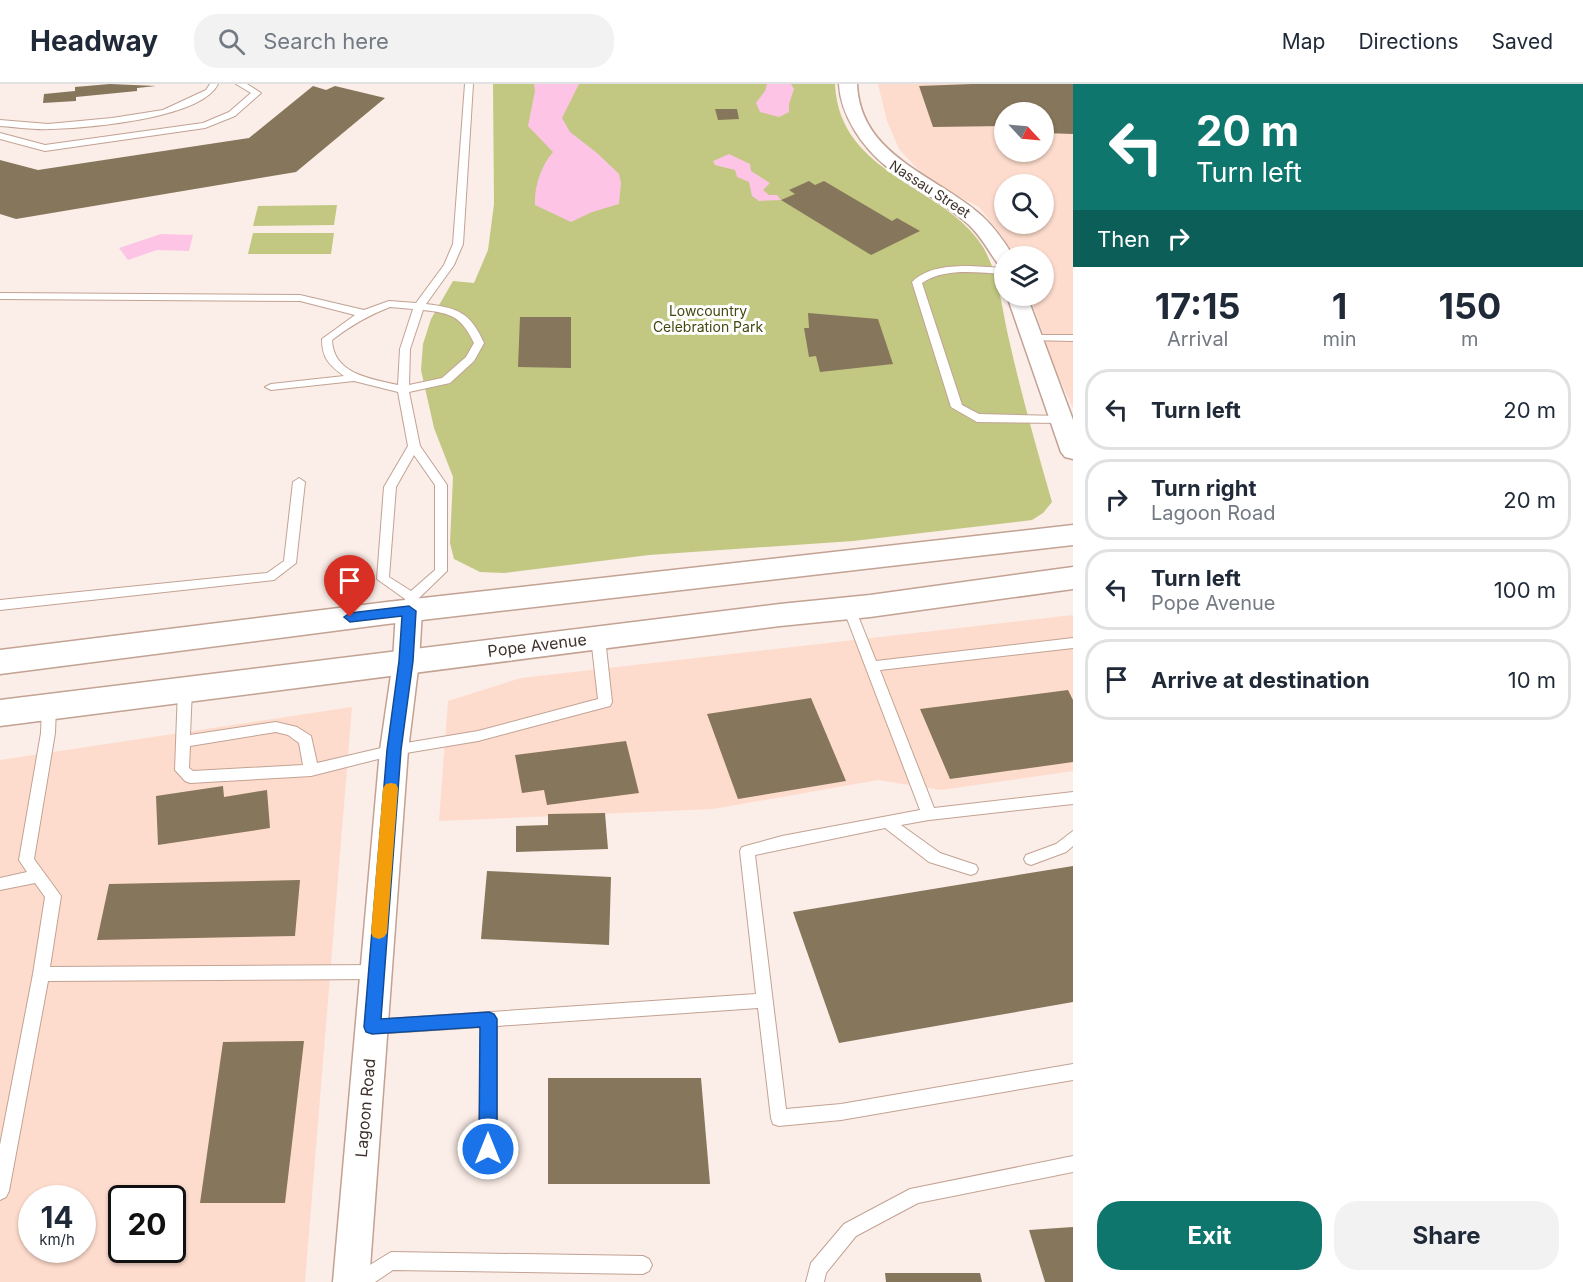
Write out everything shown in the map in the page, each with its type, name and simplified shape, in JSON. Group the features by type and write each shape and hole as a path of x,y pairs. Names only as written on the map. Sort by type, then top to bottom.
{"main road":[{"path":"0,662 411,604 1073,535"},
{"name":"Pope Avenue","path":"0,713 849,608 1073,578"},
{"path":"61,705 78,652"}],"street":[{"name":"Nassau Street","path":"848,84 848,101 868,141 881,156 918,183 969,213 995,238 999,246"},
{"path":"1021,306 1073,452"},
{"name":"Lagoon Road","path":"351,1282 394,750 411,604"}],"lane":[{"path":"0,123 48,127 112,121 165,112 210,92 214,84"},
{"path":"0,136 45,148 205,125 232,114 257,93 240,84"},
{"path":"414,446 390,487 383,579 411,604 441,571 441,485 414,446 403,390 405,349 419,306 449,265 458,244 470,84"},
{"path":"994,271 945,270 926,274 917,282 957,407 977,418 1061,420"},
{"path":"0,296 300,298 362,313"},
{"path":"271,387 354,378 403,390 446,381 470,359 479,343 472,328 460,315 419,306 389,304 362,313 327,339 327,351 333,363 354,378"},
{"path":"1032,338 1073,338"},
{"path":"0,605 270,577 290,563 299,482"},
{"path":"849,608 929,814"},
{"path":"185,689 182,770 190,777 311,770 394,750 478,736 604,702 598,638"},
{"path":"871,666 1073,643"},
{"path":"0,1191 41,974 53,896 26,860 48,733 61,705"},
{"path":"183,742 276,727 292,731 306,740 311,770"},
{"path":"1073,798 929,814 782,842 747,851 779,1118 841,1112 1073,1072"},
{"path":"887,822 926,854 946,864 971,868"},
{"path":"1031,860 1061,848 1073,837"},
{"path":"0,884 38,876"},
{"path":"41,974 376,972"},
{"path":"372,1027 765,1000"},
{"path":"488,1170 489,1019"},
{"path":"815,1282 817,1269 850,1230 916,1195 1073,1164"},
{"path":"358,1282 391,1261 643,1264"}],"shaded area":[{"path":"534,84 579,84 562,118 570,132 619,174 621,183 619,204 592,212 571,222 535,205 539,177 553,152 528,126 535,91"},
{"path":"767,84 791,84 794,89 789,112 779,117 760,112 756,103"},
{"path":"878,84 1073,84 1073,408 1055,369 1033,306 1054,306 1054,246 1007,246 1000,234 1054,234 1054,174 994,174 994,226 979,207 929,181 899,149 887,121"},
{"path":"729,154 750,164 751,171 770,183 763,190 769,195 777,195 781,200 759,201 752,196 749,182 737,177 735,170 715,165 713,161"},
{"path":"161,234 193,235 189,251 157,250 128,260 119,248"},
{"path":"1073,615 1073,771 941,790 878,780 713,809 439,821 448,701 521,678"},
{"path":"352,707 305,1282 0,1282 0,760"}],"green space":[{"name":"Lowcountry Celebration Park","path":"493,84 835,84 841,115 854,140 896,177 944,208 966,226 989,258 994,273 994,306 1002,306 1035,443 1052,502 1043,513 1032,520 853,541 649,555 504,573 480,572 454,559 450,543 453,477 434,428 421,370 423,344 431,319 453,281 474,283 488,250 494,204"},
{"path":"337,205 334,225 253,226 258,206"},
{"path":"253,233 334,233 331,254 248,254"}],"building":[{"path":"110,84 156,86 137,88 137,91 76,97 76,101 43,103 44,94 75,91 75,87"},
{"path":"1073,84 1073,134 1054,133 1054,102 994,102 994,126 933,127 919,86"},
{"path":"313,86 326,90 335,86 385,98 296,172 16,219 0,214 0,160 38,170 249,138"},
{"path":"715,109 737,109 739,119 718,120"},
{"path":"809,181 815,185 824,181 892,221 897,218 920,231 871,255 781,200 795,194 789,190"},
{"path":"808,313 878,319 893,364 820,372 816,356 809,357 804,328 809,328"},
{"path":"520,317 571,317 571,368 518,367"},
{"path":"1068,690 1073,700 1073,762 950,779 920,709"},
{"path":"811,698 846,781 738,799 707,714"},
{"path":"626,741 639,793 547,805 544,790 522,793 515,755"},
{"path":"223,786 224,797 267,790 270,828 158,845 156,796"},
{"path":"605,813 608,849 516,852 516,826 548,825 548,814"},
{"path":"1073,866 1073,1002 839,1043 793,912"},
{"path":"487,871 611,877 609,945 481,939"},
{"path":"300,880 295,936 97,940 109,884"},
{"path":"304,1041 285,1203 200,1203 223,1042"},
{"path":"548,1078 701,1078 710,1184 548,1184"},
{"path":"1073,1227 1073,1282 1045,1282 1029,1230"},
{"path":"885,1273 980,1273 982,1282 886,1282"}],"slow traffic":[{"path":"379,933 391,788"}],"route":[{"path":"350,617 409,611 406,661 394,750 372,1027 489,1019 488,1149"}]}
